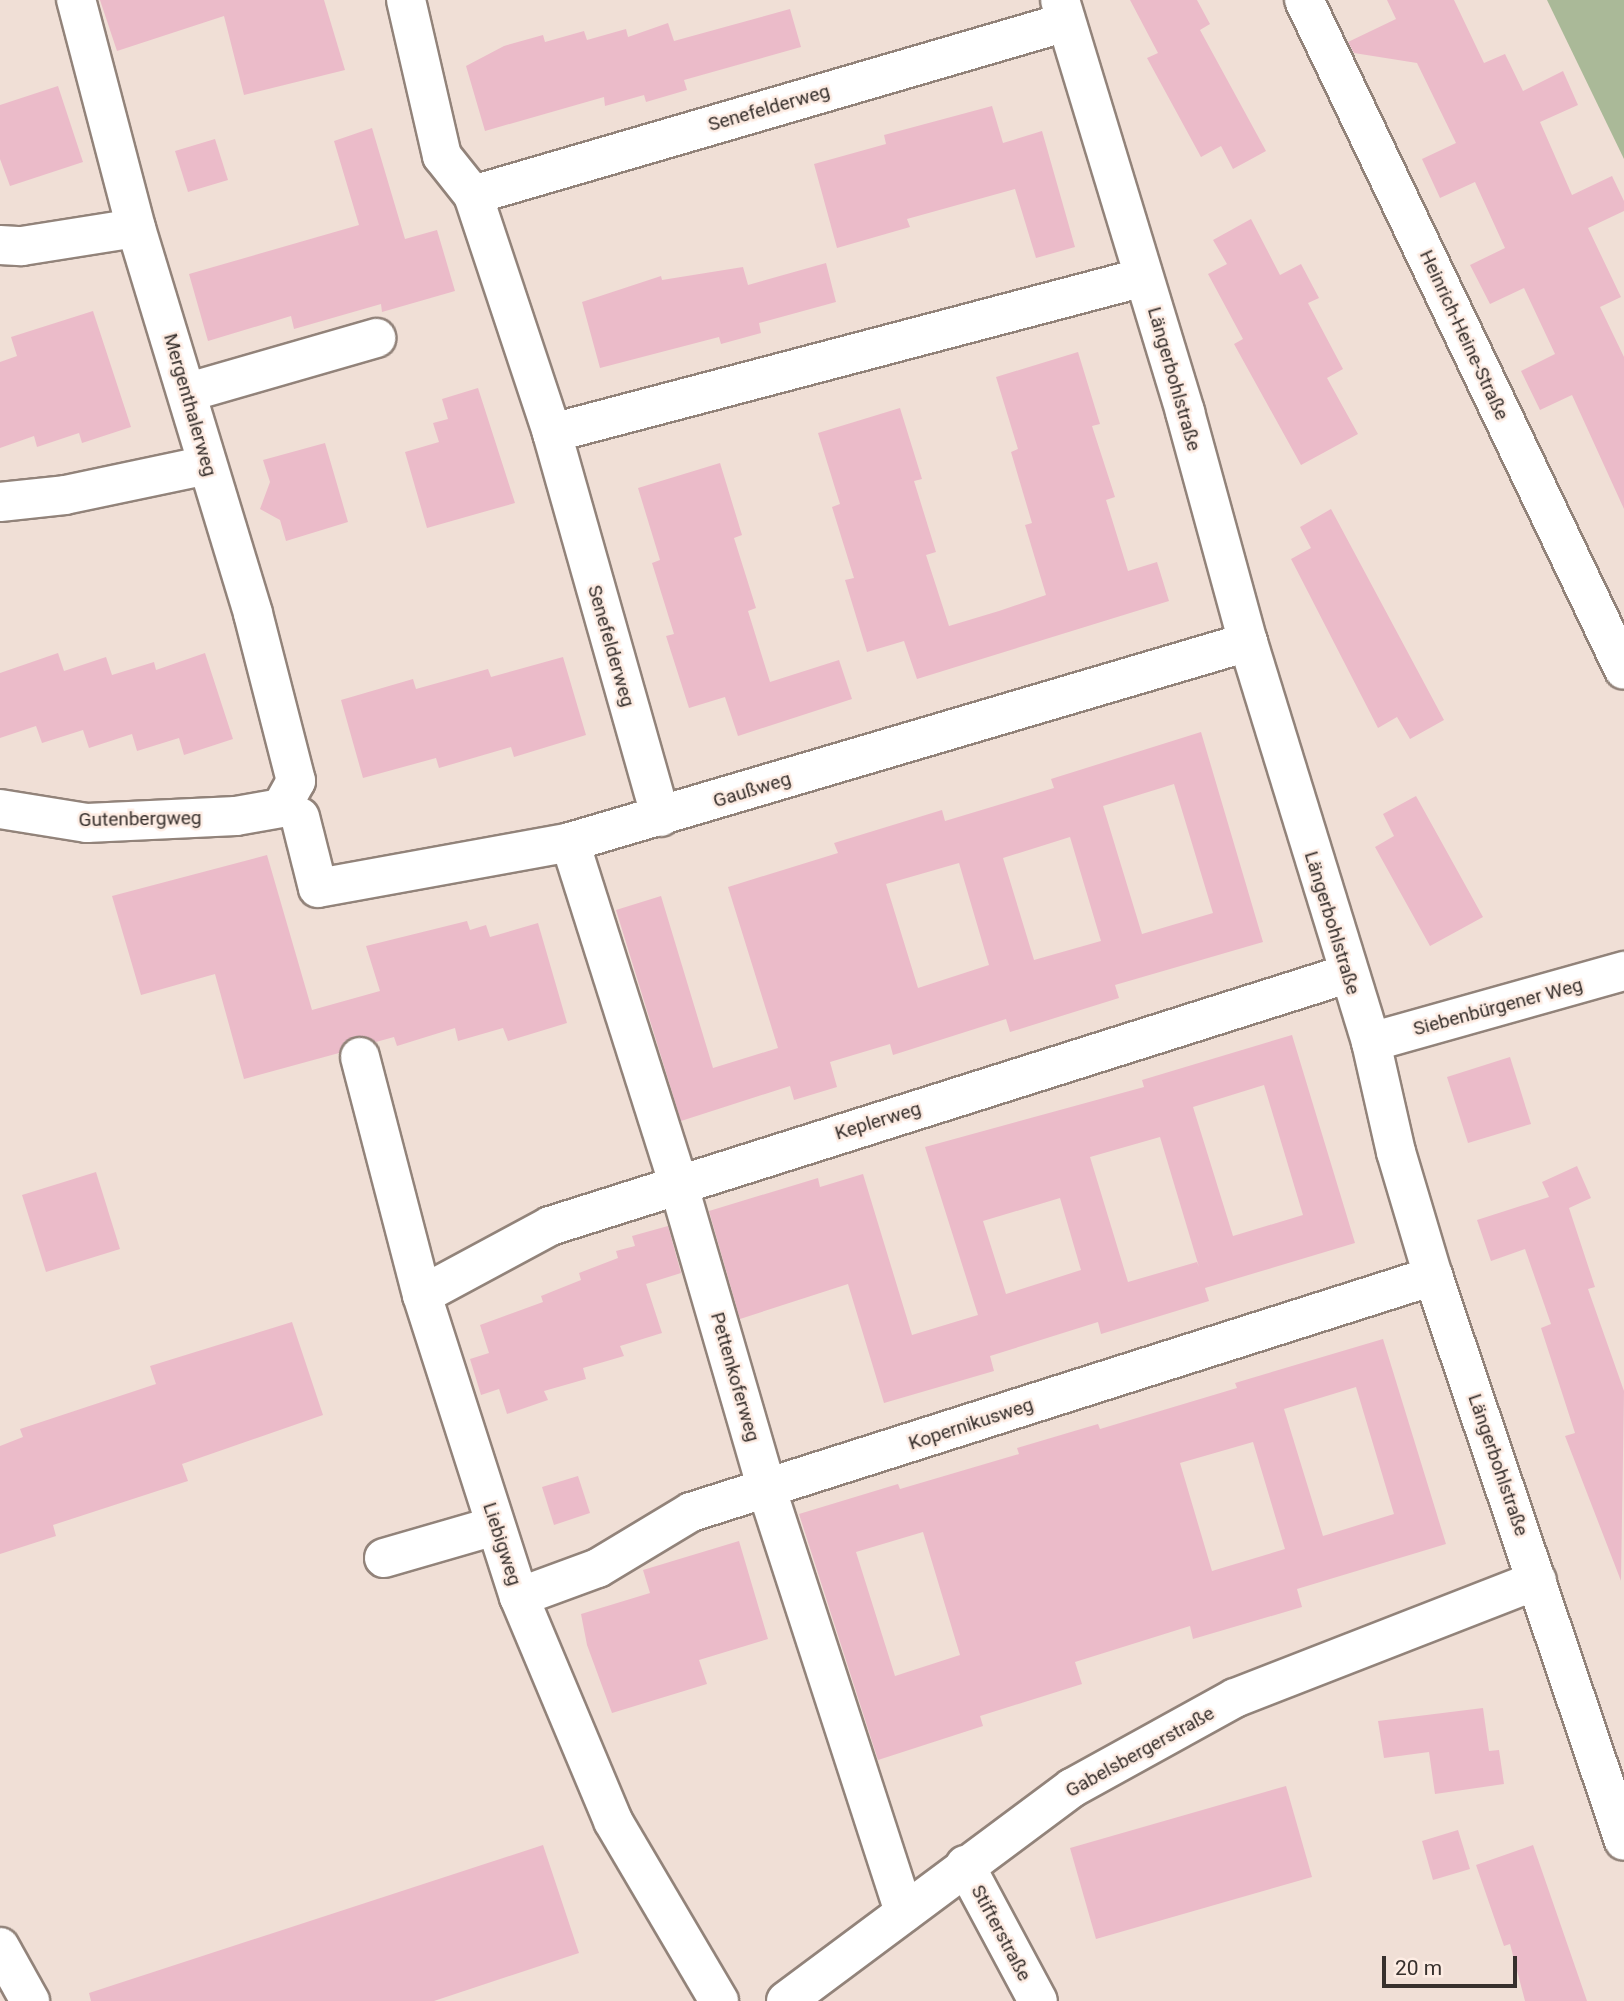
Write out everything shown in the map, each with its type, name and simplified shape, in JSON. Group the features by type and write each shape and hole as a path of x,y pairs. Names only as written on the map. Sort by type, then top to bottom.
{"street":[{"name":"Mergenthalerweg","path":"76,0 136,228 189,392 207,465 253,613 296,780 291,813"},
{"name":"Senefelderweg","path":"406,0 442,156 473,195 552,433 661,817"},
{"name":"Heinrich-Heine-Straße","path":"1304,0 1624,670"},
{"name":"Senefelderweg","path":"473,195 1063,11"},
{"name":"Längerbohlstraße","path":"1063,11 1144,277 1248,642 1347,974 1371,1042 1396,1152 1433,1276 1624,1841"},
{"path":"0,245 22,246 136,228"},
{"path":"552,433 1144,277"},
{"path":"189,392 376,338"},
{"path":"0,502 65,495 207,465"},
{"name":"Gaußweg","path":"291,813 318,888 570,842 1248,642"},
{"name":"Gutenbergweg","path":"0,809 87,823 291,813"},
{"name":"Pettenkoferweg","path":"570,842 678,1183 767,1490 904,1912"},
{"name":"Siebenbürgener Weg","path":"1371,1042 1624,971"},
{"name":"Keplerweg","path":"422,1296 550,1226 678,1183 1347,974"},
{"name":"Liebigweg","path":"360,1057 422,1296 519,1597 613,1821 719,2001"},
{"name":"Kopernikusweg","path":"519,1597 598,1568 691,1512 1433,1276"},
{"path":"384,1558 495,1525"},
{"name":"Gabelsbergerstraße","path":"786,2001 965,1865 1072,1788 1236,1698 1537,1580"},
{"name":"Stifterstraße","path":"965,1865 1038,2001"},
{"path":"0,1947 30,2001"}],"green space":[{"path":"1547,0 1624,0 1624,159"}],"building":[{"path":"100,0 324,0 345,70 244,95 224,16 117,51"},
{"path":"1130,0 1197,0 1210,24 1200,30 1266,151 1233,169 1221,146 1201,157 1147,58 1158,53"},
{"path":"1387,0 1454,0 1484,63 1505,54 1523,91 1563,71 1578,105 1540,122 1572,195 1612,176 1624,201 1624,211 1588,228 1621,297 1600,307 1624,357 1624,509 1572,395 1540,410 1521,371 1555,354 1524,288 1490,304 1470,265 1505,248 1475,182 1440,198 1422,159 1456,143 1417,63 1354,53 1348,42 1396,19"},
{"path":"790,9 801,47 684,80 687,90 646,102 644,95 605,106 604,97 485,131 466,66 504,46 543,35 545,42 584,31 587,40 626,29 628,37 668,23 674,41"},
{"path":"58,86 83,162 10,186 0,159 0,105"},
{"path":"992,106 1003,143 1042,131 1075,247 1036,258 1015,189 907,219 910,227 837,248 814,164 886,144 884,135"},
{"path":"372,128 405,239 437,230 455,291 382,312 381,304 294,329 291,316 208,341 189,274 359,225 334,141"},
{"path":"215,139 228,180 188,192 175,151"},
{"path":"1251,219 1280,275 1301,264 1319,298 1308,303 1343,369 1327,378 1358,434 1301,465 1234,344 1243,339 1208,274 1227,264 1213,240"},
{"path":"826,263 836,302 759,323 761,333 721,344 719,337 600,368 582,302 661,276 662,280 743,267 748,285"},
{"path":"93,311 131,427 82,443 79,433 37,447 34,436 0,448 0,362 17,356 11,337"},
{"path":"1078,352 1100,424 1092,426 1115,497 1106,500 1128,571 1157,562 1169,601 917,679 904,641 867,652 845,580 854,578 832,507 840,504 818,433 900,408 922,479 914,481 936,552 926,555 949,626 999,611 1046,595 1025,525 1032,523 1011,452 1018,449 996,377"},
{"path":"478,388 515,503 427,528 405,452 439,442 433,423 448,419 442,399"},
{"path":"325,443 348,522 286,541 280,520 260,509 270,482 263,460"},
{"path":"720,463 742,535 734,538 756,608 748,611 770,682 839,660 852,699 738,736 725,697 689,708 666,636 674,634 652,563 660,560 638,488"},
{"path":"1331,509 1444,720 1410,739 1397,717 1378,728 1291,559 1311,548 1300,527"},
{"path":"58,653 64,671 106,657 112,675 154,662 156,670 205,653 233,739 184,755 179,738 137,751 132,734 89,748 83,730 42,743 36,726 0,738 0,673"},
{"path":"563,657 586,735 514,757 511,747 439,768 436,758 363,778 341,700 413,679 416,689 488,669 491,677"},
{"path":"1201,732 1263,942 1115,985 1119,998 1010,1032 1006,1019 893,1055 890,1044 830,1062 837,1087 794,1100 790,1086 681,1121 616,910 661,896 713,1068 778,1048 728,887 838,853 834,843 942,810 945,821 1054,788 1051,779","holes":["1174,784 1213,913 1142,934 1103,806","1070,837 1101,941 1034,960 1003,858","959,863 989,965 918,988 886,884"]},
{"path":"1416,796 1483,917 1430,946 1375,847 1394,836 1383,814"},
{"path":"267,855 312,1010 380,991 366,946 467,921 470,930 486,925 490,937 538,923 567,1023 508,1041 503,1028 458,1041 455,1028 397,1046 394,1037 376,1042 355,1036 344,1042 339,1053 244,1079 215,974 141,995 112,896"},
{"path":"1292,1035 1355,1243 1205,1288 1209,1301 1101,1334 1098,1322 990,1356 994,1371 884,1403 848,1284 740,1319 709,1211 818,1178 820,1187 863,1174 912,1335 978,1315 925,1147 1144,1087 1142,1080","holes":["1264,1085 1303,1215 1233,1236 1193,1107","1160,1137 1199,1267 1197,1262 1128,1282 1090,1157","1060,1198 1081,1270 1006,1294 983,1221"]},
{"path":"1510,1057 1531,1124 1468,1143 1447,1077"},
{"path":"1577,1166 1591,1198 1569,1208 1595,1287 1588,1289 1624,1391 1621,1581 1565,1436 1575,1433 1541,1328 1551,1324 1525,1249 1491,1261 1477,1220 1549,1197 1542,1182"},
{"path":"96,1172 120,1249 46,1272 22,1195"},
{"path":"668,1226 681,1273 646,1284 662,1333 620,1346 624,1356 583,1368 586,1379 544,1391 548,1400 507,1414 499,1389 481,1395 470,1359 489,1353 480,1325 543,1302 541,1296 581,1280 579,1273 618,1258 616,1251 635,1246 632,1236"},
{"path":"292,1322 323,1415 182,1464 188,1481 53,1525 56,1536 0,1554 0,1446 23,1437 20,1429 156,1384 150,1366"},
{"path":"1383,1339 1446,1544 1297,1589 1302,1607 1193,1639 1190,1626 1075,1662 1082,1684 980,1716 983,1726 878,1760 799,1514 898,1484 900,1489 1019,1454 1017,1448 1098,1424 1100,1429 1237,1388 1235,1383","holes":["1356,1387 1394,1514 1323,1536 1284,1409","1253,1442 1285,1549 1212,1571 1180,1463","923,1532 960,1655 895,1676 856,1552"]},
{"path":"578,1476 590,1513 554,1525 542,1487"},
{"path":"739,1541 768,1639 699,1660 707,1684 612,1713 587,1645 581,1614 650,1593 643,1570"},
{"path":"1483,1708 1489,1751 1499,1750 1504,1784 1435,1794 1429,1752 1384,1758 1378,1721"},
{"path":"1286,1786 1312,1877 1096,1939 1070,1848"},
{"path":"1458,1830 1470,1869 1433,1880 1422,1841"},
{"path":"543,1845 579,1953 434,2001 91,2001 89,1993"},
{"path":"1533,1845 1587,2001 1525,2001 1510,1944 1504,1946 1476,1865"}]}
